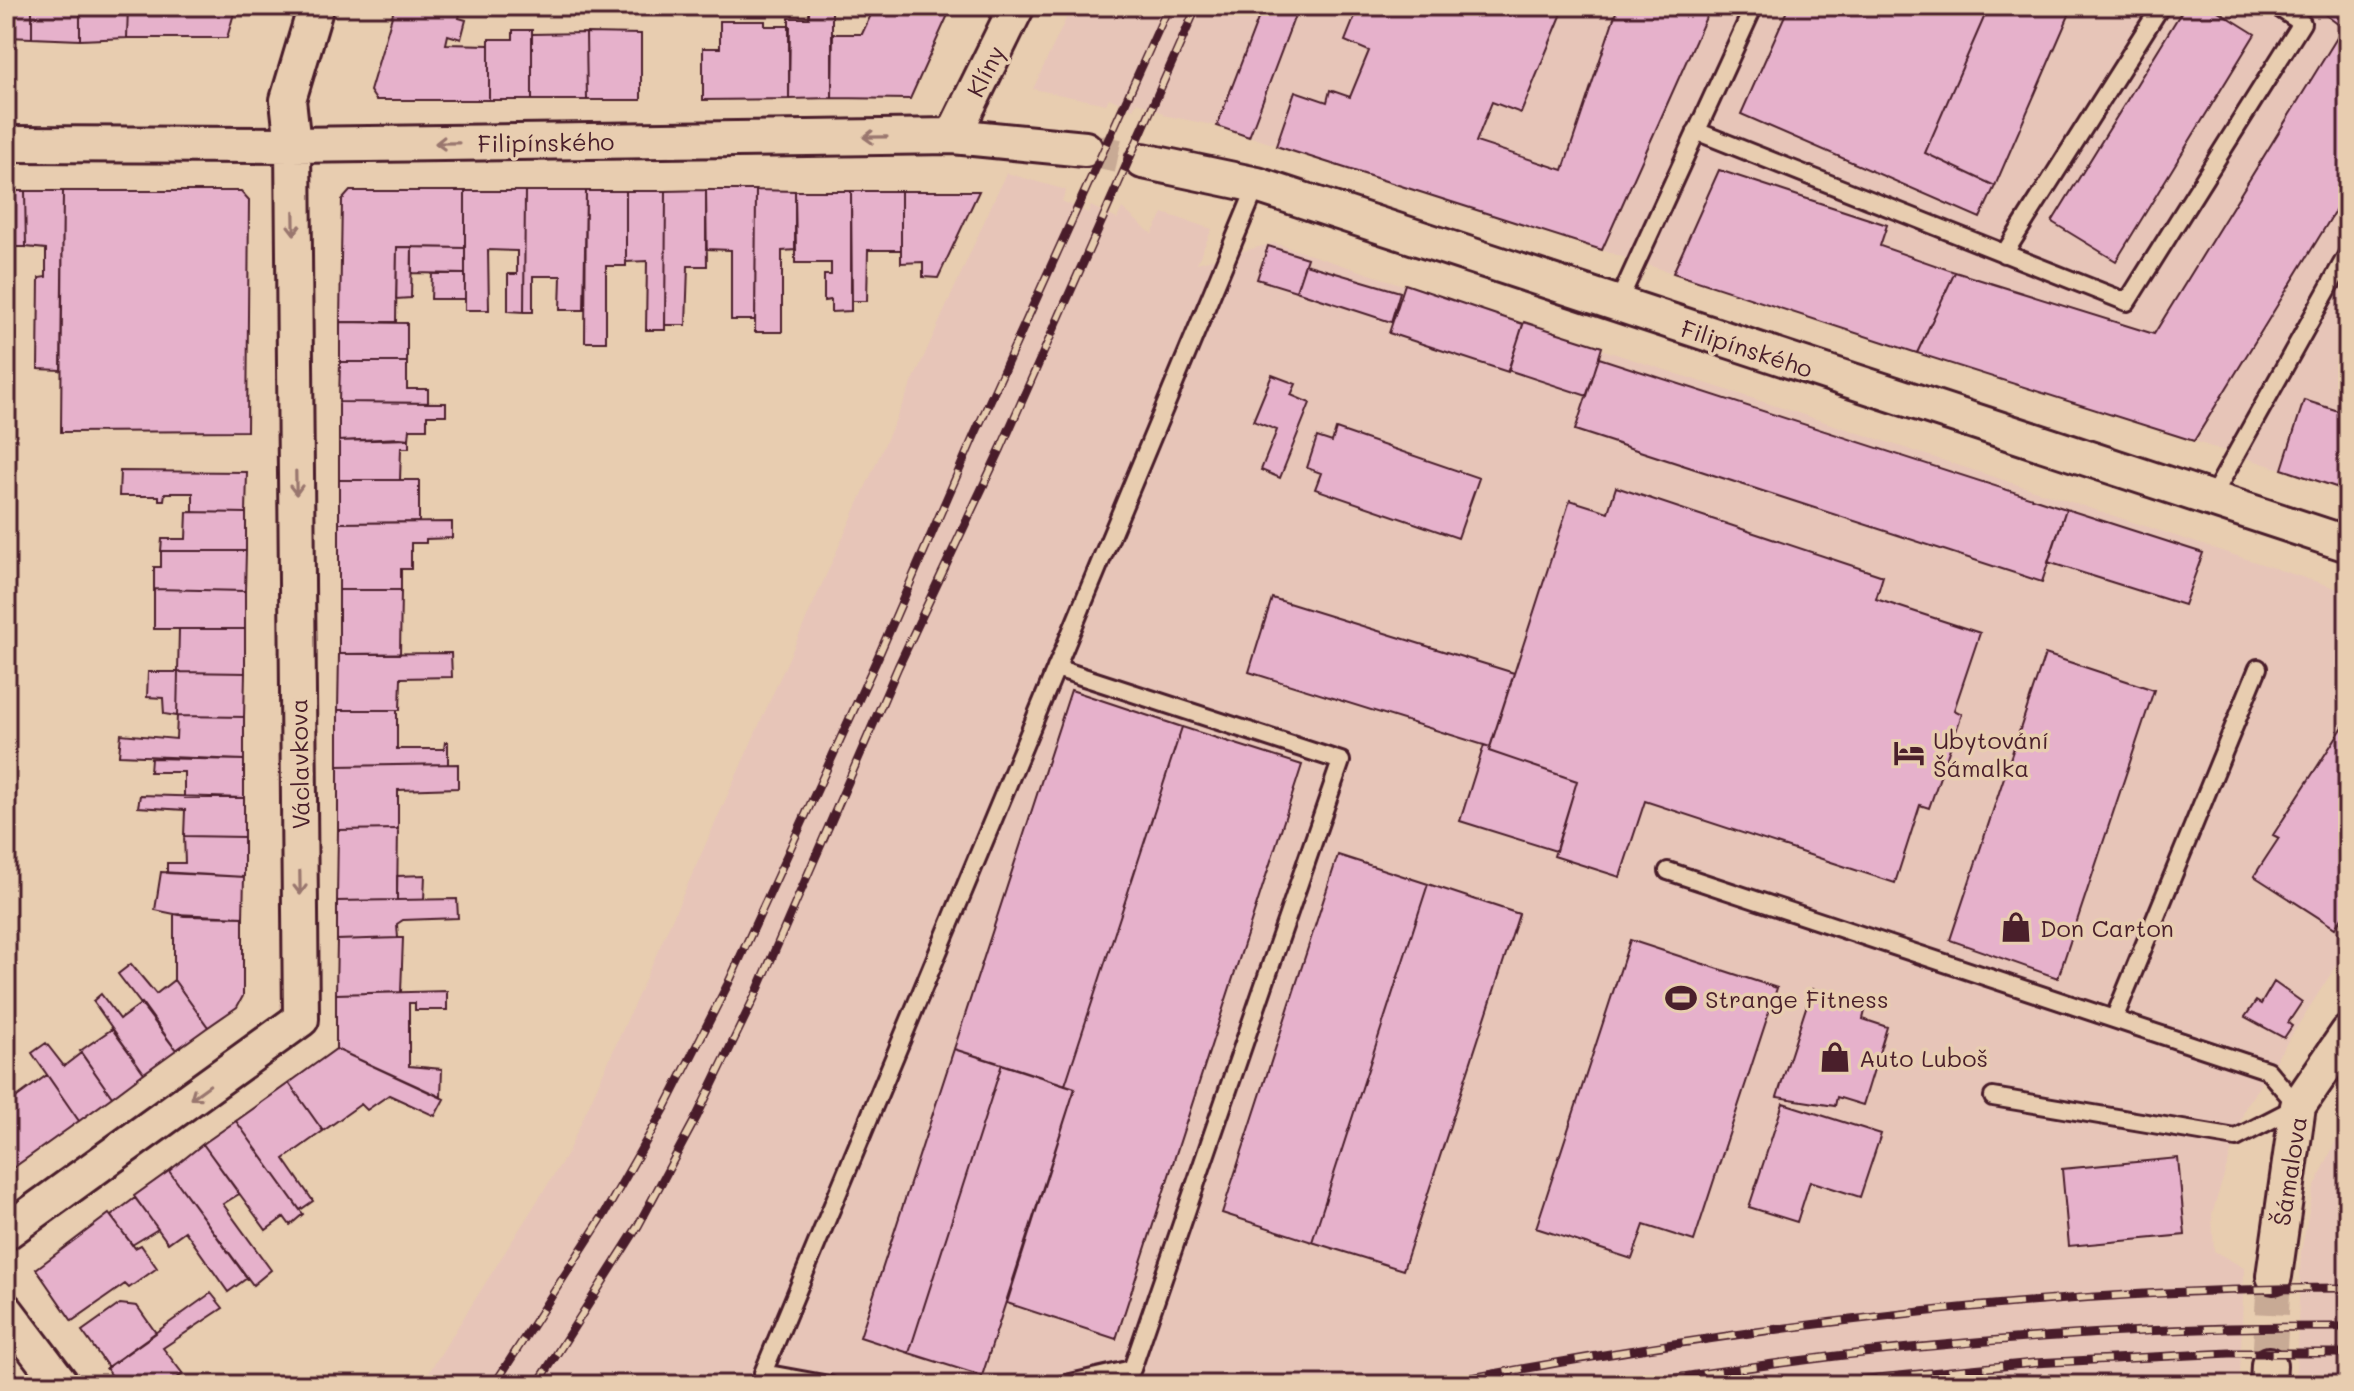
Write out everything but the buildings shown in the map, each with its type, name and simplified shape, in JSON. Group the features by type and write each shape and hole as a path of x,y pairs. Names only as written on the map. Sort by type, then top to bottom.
{"street":[{"path":"293,145 288,100 316,6"},
{"name":"Klíny","path":"953,136 1017,6"},
{"name":"Filipínského","path":"6,144 293,145 953,136 1085,149"},
{"name":"Václavkova","path":"6,1232 301,1019 293,145"},
{"name":"Filipínského","path":"1143,161 1257,185 2348,544"},
{"name":"Šámalova","path":"2274,1276 2298,1106 2348,1033"},
{"path":"6,1311 62,1385"}],"lane":[{"path":"1617,305 1754,6"},
{"path":"2004,254 2161,6"},
{"path":"1696,131 2127,302 2302,23 2276,6"},
{"path":"829,1385 763,1373 1257,185"},
{"path":"2211,499 2348,253"},
{"path":"1056,668 1341,761 1132,1369 1062,1385"},
{"path":"2114,1019 2258,668"},
{"path":"1668,871 2267,1070 2298,1106 2236,1138 1993,1097"}],"shaded area":[{"path":"1072,6 2348,6 2348,491 1217,126 1163,115 1137,102 1133,109 1109,98 1106,104 1033,89"},
{"path":"1006,173 1066,190 1062,201 1088,213 1091,206 1117,219 1122,208 1152,234 1163,213 1212,229 1197,263 1274,243 2348,592 2348,947 2245,1108 2212,1214 2214,1251 2244,1268 2240,1378 2236,1385 421,1385 567,1154"},
{"path":"2348,1114 2348,1385 2299,1385 2296,1372 2301,1252 2313,1191"}],"tunnel":[{"path":"1085,149 1143,161"},
{"path":"2269,1365 2274,1276"}],"railway":[{"path":"494,1385 605,1213 666,1106 728,984 1169,6"},
{"path":"537,1385 638,1226 697,1116 756,994 898,667 1001,448 1197,6"},
{"path":"1434,1385 1661,1346 1889,1316 2118,1296 2348,1288"},
{"path":"1632,1385 1809,1359 1988,1341 2168,1330 2348,1327"},
{"path":"1805,1385 2034,1363 2230,1353 2348,1353"}],"place":[{"name":"Ubytování Šámalka","path":"1909,753"},
{"name":"Don Carton","path":"2016,927"},
{"name":"Strange Fitness","path":"1681,998"},
{"name":"Auto Luboš","path":"1835,1057"}]}
